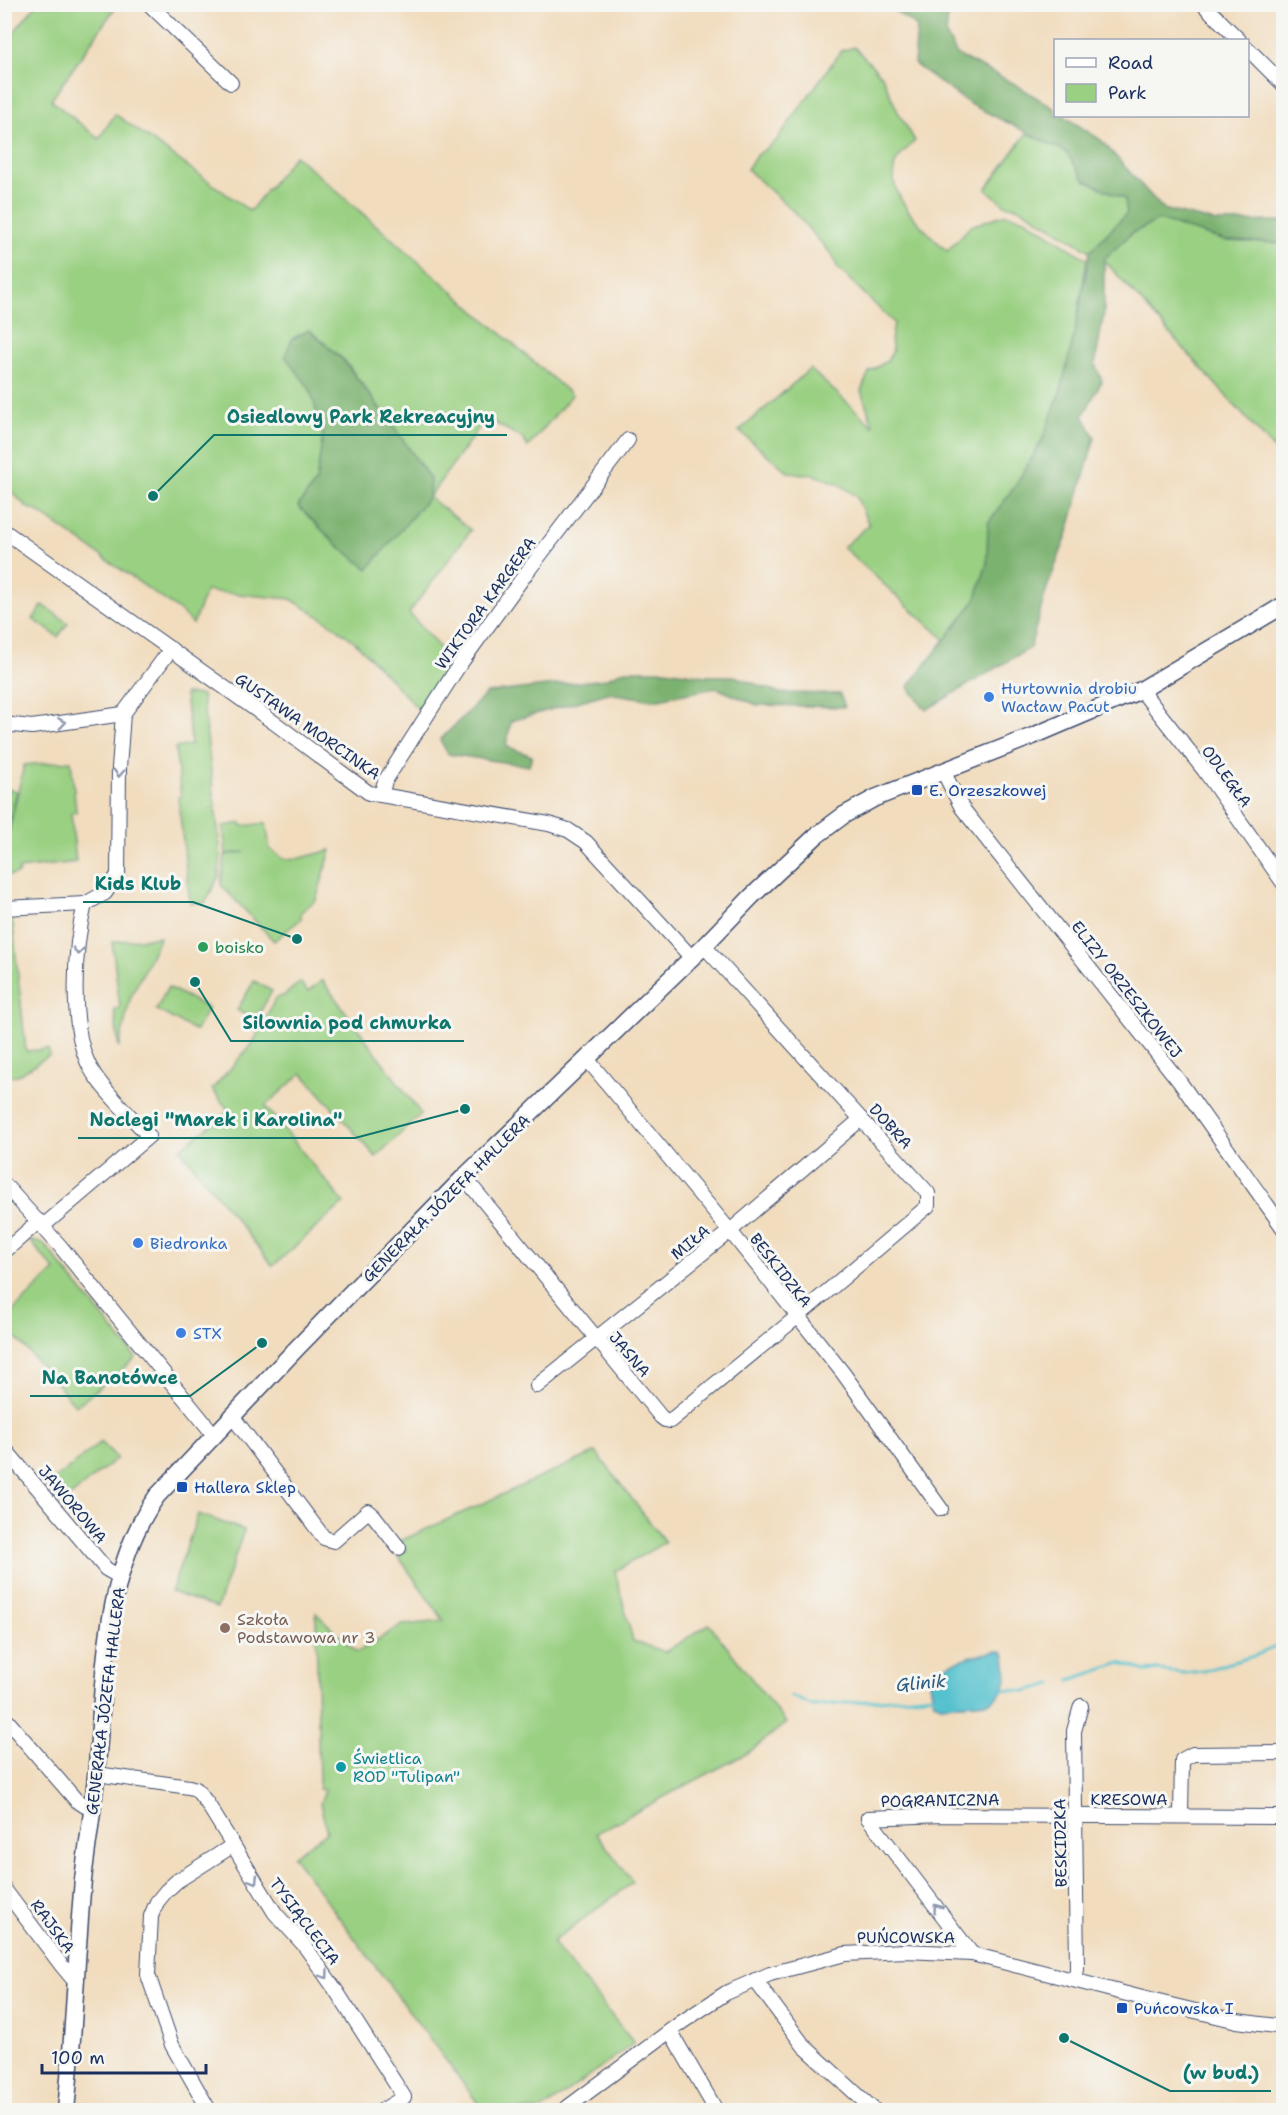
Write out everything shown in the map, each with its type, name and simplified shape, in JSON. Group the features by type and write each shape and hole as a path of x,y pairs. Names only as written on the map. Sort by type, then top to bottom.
{"street":[{"path":"149,4 231,83"},
{"path":"1203,4 1238,39"},
{"path":"1249,50 1284,85"},
{"name":"WIKTORA KARGERA","path":"381,795 385,781 458,667 541,552 628,440"},
{"name":"GUSTAWA MORCINKA","path":"4,531 369,793 549,824 568,830 586,842 698,952"},
{"name":"GENERAŁA JÓZEFA HALLERA","path":"66,2110 83,1881 97,1773 112,1613 120,1577 132,1542 147,1510 297,1348 464,1177 816,836 844,815 875,798 1141,690 1284,605"},
{"path":"4,908 85,904 105,893 118,875 119,768 123,714 171,649"},
{"name":"ODLEGŁA","path":"1141,690 1204,770 1284,884"},
{"path":"4,724 32,727 123,714"},
{"name":"ELIZY ORZESZKOWEJ","path":"943,771 962,808 1172,1071 1284,1229"},
{"path":"4,1252 149,1136 97,1078 86,1057 81,1039 75,977 81,919 85,904"},
{"name":"DOBRA","path":"698,952 861,1119 928,1193 928,1206 797,1317"},
{"name":"BESKIDZKA","path":"587,1059 730,1231 843,1373 941,1509"},
{"name":"MIŁA","path":"537,1386 730,1231 861,1119"},
{"name":"JASNA","path":"464,1177 664,1420 670,1421 797,1317"},
{"path":"4,1184 41,1223 215,1436"},
{"path":"233,1417 324,1538 333,1541 368,1511 399,1548"},
{"name":"JAWOROWA","path":"4,1448 106,1569 120,1577"},
{"name":"BESKIDZKA","path":"1075,1980 1077,1969 1074,1731 1081,1706"},
{"path":"4,1717 76,1800 93,1808"},
{"name":"KRESOWA","path":"1181,1815 1182,1760 1193,1754 1284,1754"},
{"name":"TYSIĄCLECIA","path":"97,1773 189,1786 196,1789 275,1913 304,1945 335,1989 404,2097 383,2110"},
{"name":"POGRANICZNA","path":"972,1954 868,1818 942,1815 1076,1816"},
{"name":"KRESOWA","path":"1076,1816 1284,1817"},
{"path":"209,2110 172,2045 148,1975 151,1916 157,1902 177,1881 232,1846"},
{"name":"RAJSKA","path":"4,1889 62,1966 72,1978 77,1979"},
{"name":"PUŃCOWSKA","path":"564,2110 670,2031 726,1993 796,1966 845,1954 905,1951 972,1954 1226,2018 1284,2027"},
{"path":"755,1980 804,2046 874,2110"},
{"path":"670,2031 716,2110"}],"green space":[{"path":"36,5 117,5 51,100 99,139 115,114 250,211 295,155 572,395 528,447 522,438 486,418 429,497 471,530 409,613 454,664 423,714 355,642 327,621 291,599 206,591 193,624 180,611 37,511 27,507 5,485 4,44","holes":["309,330 344,360 430,479 368,569 335,543 298,506 316,482 323,434 310,389"]},
{"path":"887,5 949,5 946,35 957,55 1015,84 1054,108 1054,117 1066,117 1101,140 1163,209 1216,222 1283,221 1283,243 1226,241 1159,220 1132,233 1104,259 1104,313 1095,364 1102,381 1083,416 1095,437 1068,532 1046,591 1030,648 926,710 908,687 975,601 987,564 988,523 1015,486 1042,441 1061,390 1090,251 1127,213 1125,199 1085,180 1066,152 970,104 914,64 917,27"},
{"path":"854,47 882,76 898,112 915,141 896,162 893,174 895,187 918,223 947,251 971,226 1006,214 1025,219 1087,259 1075,331 1061,390 1042,441 1015,486 988,523 987,564 975,601 945,640 843,547 869,525 856,496 837,483 814,475 788,472 739,431 810,369 874,427 861,391 869,372 887,361 893,351 891,341 894,323 838,268 832,255 793,211 747,169 756,156 776,141 841,51"},
{"path":"1027,133 1066,152 1085,180 1125,199 1127,213 1090,251 1020,208 1005,205 986,189"},
{"path":"1159,220 1226,241 1283,243 1284,374 1280,379 1283,383 1284,437 1274,449 1103,259 1132,233"},
{"path":"309,330 343,360 430,479 429,497 368,569 335,543 298,506 316,482 323,434 310,389 285,356 292,339"},
{"path":"43,605 68,623 58,637 33,619"},
{"path":"625,670 665,670 706,676 734,676 780,693 840,694 845,707 757,705 716,688 653,700 608,693 511,721 506,746 532,756 529,766 448,754 440,740 487,693 605,679"},
{"path":"185,694 202,695 221,855 219,876 205,903 190,903 178,797 181,796 175,748 191,745"},
{"path":"71,761 76,812 71,813 76,862 19,869 18,874 5,876 5,848 24,765"},
{"path":"4,788 17,791 5,841"},
{"path":"241,823 242,826 266,823 270,849 284,859 301,858 331,850 316,900 301,912 301,919 274,941 221,885 225,855 245,852 226,854 223,826"},
{"path":"4,918 12,918 26,1051 48,1049 50,1055 20,1074 5,1078"},
{"path":"160,937 130,999 119,1048 114,1009 120,1008 112,942"},
{"path":"322,980 421,1114 376,1157 302,1073 265,1106 344,1203 273,1266 180,1149 229,1111 212,1089 253,1043 275,999 285,995 300,982 308,992"},
{"path":"254,981 272,991 255,1021 237,1010"},
{"path":"168,987 208,1008 196,1031 156,1010"},
{"path":"29,1240 44,1244 136,1358 76,1406 5,1325 5,1319 55,1270"},
{"path":"101,1442 117,1458 60,1505 45,1487"},
{"path":"596,1452 665,1542 615,1571 633,1641 665,1652 709,1624 786,1723 749,1752 596,1833 633,1882 552,1942 634,2043 542,2110 483,2110 293,1856 327,1832 320,1803 325,1790 319,1789 316,1613 357,1652 402,1625 444,1621 398,1556 406,1550 400,1541"},
{"path":"198,1514 244,1530 217,1608 171,1592"}],"water":[{"path":"998,1651 1004,1653 1006,1679 1002,1691 993,1700 941,1705 934,1702 929,1679 933,1670 972,1656"}],"waterway":[{"name":"Glinik","path":"1070,1680 1121,1663 1145,1671 1183,1673 1203,1671 1257,1655 1284,1643"},
{"name":"Glinik","path":"1000,1689 1025,1691 1053,1684"},
{"name":"Glinik","path":"791,1696 813,1706 934,1695"}],"place":[{"name":"Osiedlowy Park Rekreacyjny","path":"153,496"},
{"name":"Hurtownia drobiu Wacław Pacut","path":"989,697"},
{"name":"E. Orzeszkowej","path":"917,790"},
{"name":"Kids Klub","path":"297,939"},
{"name":"boisko","path":"203,947"},
{"name":"Silownia pod chmurka","path":"195,982"},
{"name":"Noclegi \"Marek i Karolina\"","path":"465,1109"},
{"name":"Biedronka","path":"138,1243"},
{"name":"STX","path":"181,1333"},
{"name":"Na Banotówce","path":"262,1343"},
{"name":"Hallera Sklep","path":"182,1487"},
{"name":"Szkoła Podstawowa nr 3","path":"225,1628"},
{"name":"Świetlica ROD \"Tulipan\"","path":"341,1767"},
{"name":"Puńcowska I","path":"1122,2008"},
{"name":"(w bud.)","path":"1064,2038"}]}
